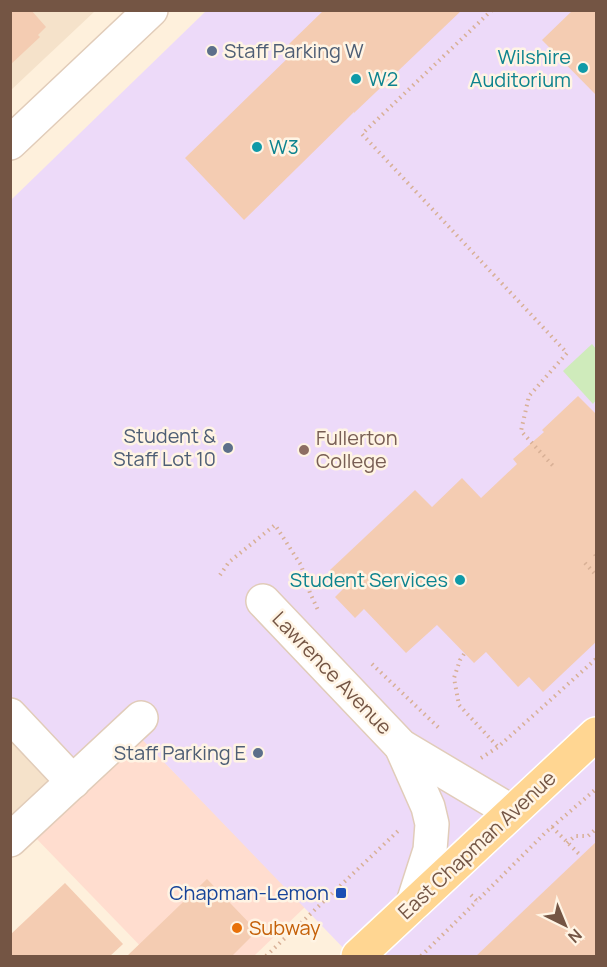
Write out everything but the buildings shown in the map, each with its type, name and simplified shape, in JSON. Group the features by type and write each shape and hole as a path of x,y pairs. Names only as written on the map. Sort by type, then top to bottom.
{"main road":[{"name":"East Chapman Avenue","path":"358,957 597,734"}],"street":[{"path":"10,143 151,10"},
{"name":"Lawrence Avenue","path":"263,601 401,746 513,812"},
{"path":"10,716 73,782"},
{"path":"10,840 141,718"},
{"name":"Lawrence Avenue","path":"401,746 428,807 432,824 430,850 412,906"}],"path":[{"path":"492,10 362,134 567,353 529,396 521,431 555,468"},
{"path":"220,575 229,562 275,525 301,566 310,593 322,617"},
{"path":"585,563 597,575"},
{"path":"464,654 454,678 459,705 498,747"},
{"path":"365,657 441,730"},
{"path":"475,762 498,747 597,659"},
{"path":"545,833 597,789"},
{"path":"266,957 406,823"},
{"path":"552,827 581,856"},
{"path":"567,843 575,837 588,836 597,829"},
{"path":"421,957 477,901"}],"shaded area":[{"path":"11,11 95,11 11,90"},
{"name":"Fullerton College","path":"206,11 596,11 596,956 351,956 135,732 73,766 11,700 11,200"},
{"path":"11,727 60,779 11,826"},
{"path":"135,732 305,907 254,956 150,956 31,833"}],"green space":[{"path":"592,344 596,349 596,400 593,404 563,371"}],"place":[{"name":"Staff Parking W","path":"212,51"},
{"name":"Wilshire Auditorium","path":"583,68"},
{"name":"W2","path":"356,79"},
{"name":"W3","path":"257,147"},
{"name":"Student & Staff Lot 10","path":"228,448"},
{"name":"Fullerton College","path":"304,450"},
{"name":"Student Services","path":"460,580"},
{"name":"Staff Parking E","path":"258,753"},
{"name":"Chapman-Lemon","path":"341,893"},
{"name":"Subway","path":"237,928"}]}
